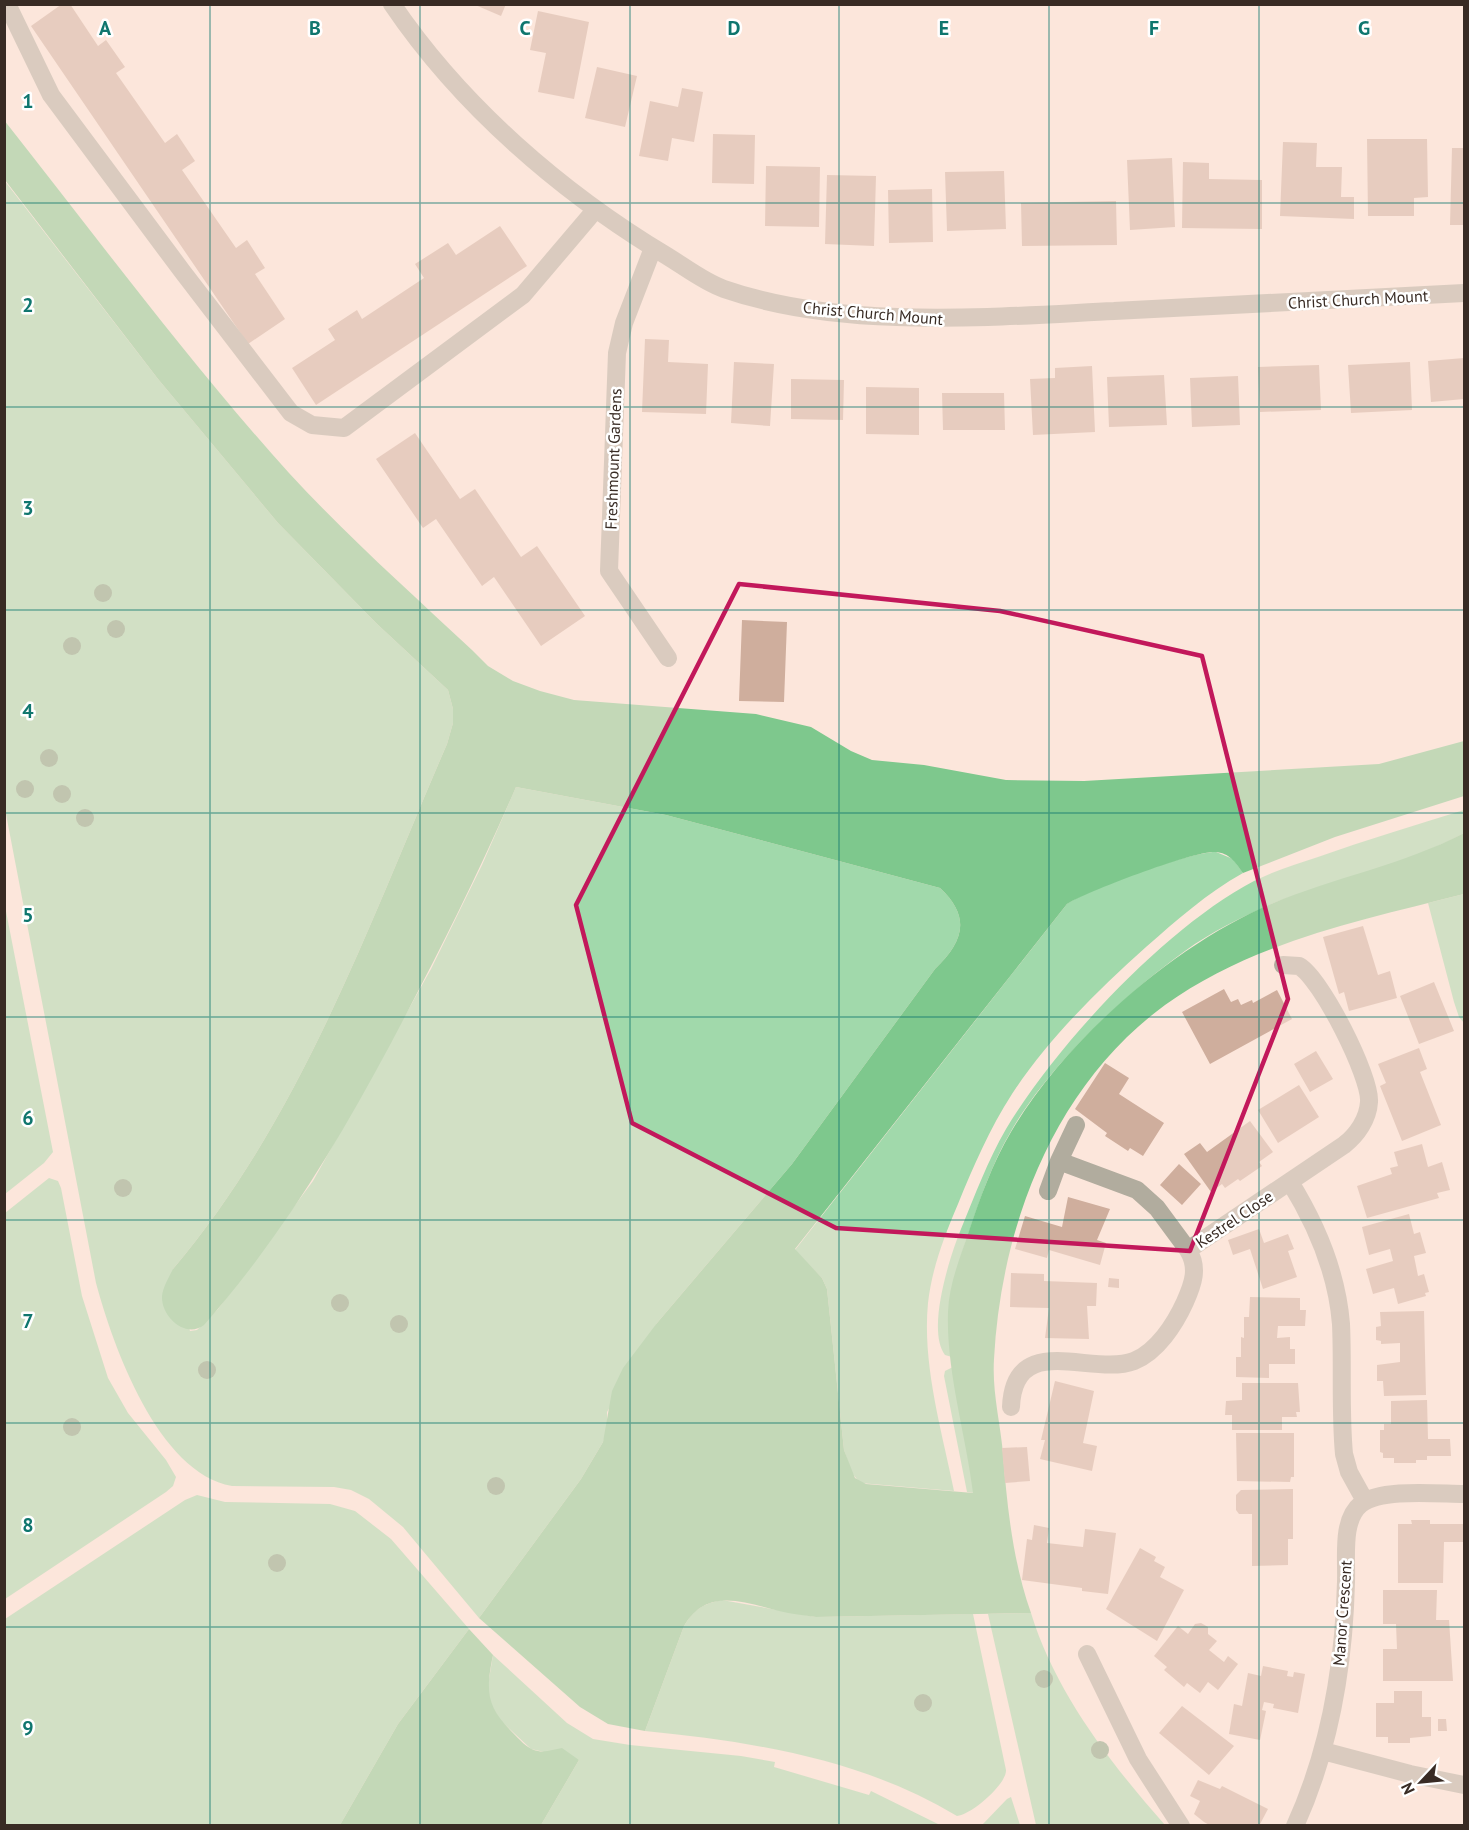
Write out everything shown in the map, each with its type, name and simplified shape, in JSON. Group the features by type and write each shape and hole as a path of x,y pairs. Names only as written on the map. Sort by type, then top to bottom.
{"street":[{"path":"7,4 51,95 291,412 312,425 344,428 523,295 596,209"},
{"name":"Christ Church Mount","path":"392,4 408,28 454,82 518,147 596,209 653,248 720,288 783,305 939,318 1464,293"},
{"name":"Freshmount Gardens","path":"653,248 624,323 617,353 609,571 668,658"},
{"path":"1283,965 1304,969 1320,989 1360,1067 1370,1100 1365,1117 1355,1136 1290,1182"},
{"path":"1048,1191 1059,1161 1077,1125"},
{"name":"Kestrel Close","path":"1059,1161 1137,1190 1157,1208 1188,1250 1290,1182 1321,1242 1336,1291 1341,1325 1344,1454 1349,1472 1365,1501"},
{"path":"1011,1407 1016,1379 1028,1367 1063,1361 1121,1364 1135,1360 1151,1350 1174,1321 1190,1289 1195,1267 1188,1250"},
{"path":"1365,1501 1382,1496 1464,1494"},
{"name":"Manor Crescent","path":"1295,1826 1323,1751 1341,1651 1348,1527 1353,1513 1365,1501"},
{"path":"1086,1654 1138,1759 1181,1826"},
{"path":"1323,1751 1417,1776 1464,1785"}],"highlighted area":[{"path":"739,584 1000,611 1202,656 1288,999 1190,1251 836,1228 632,1123 576,905"}],"green space":[{"path":"4,120 179,343 289,473 356,541 488,666 513,681 574,700 756,714 811,727 851,751 872,760 924,765 1006,780 1084,781 1379,764 1464,741 1464,796 1335,837 1243,873 1225,854 1204,853 1141,873 1067,904 795,1249 822,1278 827,1289 844,1450 855,1478 866,1484 973,1493 950,1357 949,1302 959,1261 987,1180 1004,1144 1033,1098 1091,1030 1125,999 1197,944 1271,904 1417,854 1464,833 1464,894 1386,913 1309,936 1271,949 1199,983 1165,1005 1126,1038 1092,1076 1064,1118 1040,1162 1022,1210 1008,1259 999,1309 994,1359 995,1394 1012,1534 1031,1613 816,1617 727,1600 715,1602 703,1606 684,1626 645,1731 608,1724 580,1707 479,1618 581,1479 603,1442 612,1391 623,1368 657,1323 792,1164 952,949 958,939 960,919 950,899 940,888 666,815 516,787 440,949 370,1082 328,1155 282,1225 204,1325 197,1329 183,1328 170,1318 162,1296 166,1282 259,1149 329,1017 447,744 453,723 453,709 448,690 376,623 278,523 158,379 5,180"},
{"path":"4,180 158,379 278,523 376,623 448,690 453,709 453,723 447,744 329,1017 259,1149 218,1210 173,1269 190,1331 197,1330 218,1309 313,1181 431,969 482,865 516,787 666,815 940,888 950,899 960,919 958,939 952,949 792,1164 657,1323 607,1412 607,1430 603,1442 581,1479 479,1618 403,1527 369,1499 351,1490 334,1487 232,1486 206,1476 182,1458 161,1433 143,1403 127,1371 104,1309 96,1283 5,809"},
{"path":"1464,810 1464,833 1446,842 1392,864 1275,903 1205,938 1162,968 1089,1033 1026,1108 993,1167 959,1261 950,1307 952,1357 945,1355 940,1344 938,1329 946,1274 961,1229 993,1153 1006,1129 1054,1061 1116,990 1185,927 1220,901 1254,881 1293,865"},
{"path":"1216,852 1233,859 1243,873 1205,898 1158,937 1109,981 1057,1035 1026,1074 996,1120 953,1216 932,1277 927,1326 930,1374 954,1491 860,1483 852,1473 844,1450 827,1289 822,1278 795,1250 1067,904 1096,889 1140,872 1204,853"},
{"path":"1464,894 1464,1023 1459,1017 1454,1002 1428,903"},
{"path":"4,901 53,1152 44,1163 5,1194"},
{"path":"49,1178 58,1181 61,1188 82,1296 108,1378 128,1413 166,1460 176,1477 173,1486 166,1492 5,1599 5,1213"},
{"path":"953,1367 974,1493 967,1492 944,1376 945,1371"},
{"path":"197,1495 225,1502 330,1504 355,1511 391,1539 469,1629 398,1724 340,1825 5,1826 5,1619 185,1500"},
{"path":"722,1600 816,1617 973,1614 1006,1770 1001,1783 979,1805 957,1816 921,1796 884,1780 807,1756 727,1741 645,1731 684,1626 691,1615 700,1608"},
{"path":"1031,1613 1054,1671 1087,1726 1105,1752 1165,1825 1036,1825 988,1614"},
{"path":"469,1629 493,1655 489,1690 494,1708 506,1725 532,1749 544,1752 562,1748 579,1760 541,1825 340,1825 398,1724"},
{"path":"493,1655 567,1723 593,1739 775,1762 774,1767 869,1795 871,1791 940,1825 541,1825 579,1760 531,1749 500,1720 490,1703 488,1685"},
{"path":"1011,1797 1020,1825 982,1825 1007,1799"}],"building":[{"path":"62,4 70,4 98,46 106,40 125,67 116,73 165,143 177,134 195,161 182,170 236,248 247,240 265,268 255,274 285,319 248,344 31,26"},
{"path":"473,4 506,4 501,16"},
{"path":"538,11 589,22 574,99 538,92 546,53 530,50"},
{"path":"597,67 637,76 625,127 585,118"},
{"path":"682,88 703,92 694,142 672,138 668,161 639,156 650,101 678,107"},
{"path":"713,134 755,135 754,184 712,183"},
{"path":"1367,139 1427,139 1428,197 1414,198 1414,216 1368,216"},
{"path":"1283,142 1317,143 1316,167 1342,167 1341,197 1354,197 1354,219 1280,216"},
{"path":"1452,148 1464,148 1464,225 1450,225"},
{"path":"1172,158 1175,227 1130,230 1127,160"},
{"path":"1183,162 1209,163 1209,179 1262,180 1262,229 1182,228"},
{"path":"766,166 820,167 819,227 765,226"},
{"path":"1004,171 1006,229 947,231 945,172"},
{"path":"827,175 876,176 874,246 825,244"},
{"path":"932,189 933,242 889,243 888,190"},
{"path":"1116,201 1117,245 1022,246 1021,203"},
{"path":"500,226 527,266 316,405 292,368 335,340 328,329 357,310 362,319 424,278 415,264 448,243 456,255"},
{"path":"645,339 669,340 668,362 708,364 706,414 642,412"},
{"path":"1464,358 1464,399 1431,402 1428,361"},
{"path":"734,362 774,364 770,426 731,423"},
{"path":"1410,362 1412,410 1351,413 1348,365"},
{"path":"1319,365 1321,410 1260,412 1258,367"},
{"path":"1092,366 1095,432 1033,435 1030,379 1055,378 1055,368"},
{"path":"1164,375 1167,425 1109,427 1107,377"},
{"path":"1238,376 1240,425 1192,427 1190,378"},
{"path":"791,379 844,380 843,420 791,419"},
{"path":"866,387 919,388 919,435 866,434"},
{"path":"942,393 1004,393 1005,430 943,430"},
{"path":"415,433 460,499 475,489 521,557 537,546 585,616 541,646 494,577 482,586 436,519 423,528 376,459"},
{"path":"742,620 787,622 784,702 739,701"},
{"path":"1363,926 1378,975 1390,971 1397,998 1349,1011 1344,992 1339,994 1323,937"},
{"path":"1434,982 1454,1031 1419,1044 1400,996"},
{"path":"1224,989 1231,1002 1238,999 1241,1005 1252,1000 1253,1003 1277,990 1292,1019 1210,1064 1182,1012"},
{"path":"1419,1048 1427,1069 1420,1072 1441,1125 1402,1141 1380,1086 1386,1083 1378,1064"},
{"path":"1316,1051 1333,1079 1310,1092 1294,1064"},
{"path":"1105,1063 1129,1078 1119,1094 1164,1123 1143,1156 1130,1148 1128,1151 1105,1136 1107,1133 1075,1109"},
{"path":"1299,1085 1319,1117 1278,1143 1258,1110"},
{"path":"1250,1121 1273,1152 1259,1162 1262,1166 1240,1181 1238,1179 1225,1188 1222,1184 1211,1192 1184,1154 1200,1143 1207,1152"},
{"path":"1422,1144 1428,1167 1442,1162 1450,1190 1437,1193 1439,1198 1367,1218 1357,1186 1392,1174 1390,1168 1398,1166 1394,1152"},
{"path":"1179,1164 1201,1184 1182,1205 1160,1185"},
{"path":"1068,1197 1110,1209 1097,1240 1106,1243 1100,1265 1049,1250 1047,1258 1015,1249 1025,1216 1062,1227"},
{"path":"1409,1214 1414,1234 1420,1232 1426,1253 1414,1256 1418,1276 1424,1274 1429,1292 1425,1293 1426,1296 1398,1304 1394,1288 1373,1294 1366,1269 1393,1261 1390,1249 1369,1255 1362,1227"},
{"path":"1259,1229 1264,1243 1288,1234 1294,1249 1288,1251 1297,1277 1263,1289 1250,1249 1233,1255 1228,1240"},
{"path":"1011,1273 1044,1274 1044,1281 1097,1283 1096,1306 1087,1306 1089,1339 1045,1338 1049,1308 1010,1307"},
{"path":"1109,1278 1119,1279 1119,1288 1108,1287"},
{"path":"1250,1297 1300,1298 1300,1310 1306,1310 1305,1326 1278,1326 1277,1338 1290,1337 1290,1349 1295,1349 1295,1364 1269,1364 1269,1378 1236,1377 1236,1357 1241,1357 1244,1317 1249,1317"},
{"path":"1424,1311 1426,1395 1384,1396 1383,1381 1377,1381 1377,1365 1400,1362 1400,1343 1381,1344 1381,1341 1376,1340 1376,1327 1381,1326 1380,1312"},
{"path":"1055,1381 1094,1391 1083,1443 1097,1446 1092,1471 1040,1459 1045,1440 1041,1440"},
{"path":"1242,1383 1298,1383 1300,1412 1296,1412 1297,1417 1282,1417 1282,1430 1232,1430 1232,1415 1225,1415 1226,1401 1242,1400"},
{"path":"1427,1400 1428,1439 1450,1439 1451,1456 1427,1456 1427,1460 1416,1460 1416,1463 1394,1463 1394,1458 1383,1458 1383,1453 1380,1452 1380,1430 1384,1430 1384,1424 1391,1424 1391,1401"},
{"path":"1236,1433 1294,1433 1294,1477 1291,1477 1290,1482 1237,1481"},
{"path":"1027,1447 1030,1481 1005,1483 1002,1448"},
{"path":"1293,1489 1293,1539 1288,1539 1288,1565 1252,1566 1252,1514 1239,1514 1236,1510 1236,1495 1241,1490"},
{"path":"1411,1520 1430,1520 1430,1524 1464,1524 1464,1542 1444,1542 1443,1583 1398,1583 1398,1524 1412,1524"},
{"path":"1034,1525 1049,1528 1047,1543 1083,1547 1085,1529 1116,1533 1108,1594 1022,1580 1027,1539 1032,1540"},
{"path":"1140,1548 1156,1557 1154,1561 1165,1567 1160,1577 1184,1590 1157,1641 1106,1609"},
{"path":"1383,1590 1437,1590 1436,1620 1449,1620 1453,1681 1383,1681 1383,1649 1397,1649 1396,1624 1383,1624"},
{"path":"1201,1623 1208,1627 1208,1634 1217,1641 1209,1650 1224,1662 1228,1656 1238,1664 1218,1690 1208,1682 1200,1693 1187,1683 1184,1687 1164,1670 1167,1667 1154,1656 1178,1626 1188,1634 1195,1624"},
{"path":"1263,1666 1288,1671 1287,1676 1293,1677 1294,1672 1305,1674 1298,1713 1273,1708 1274,1704 1264,1702 1262,1710 1266,1711 1260,1740 1229,1734 1234,1704 1242,1706 1248,1673 1261,1676"},
{"path":"1394,1691 1422,1691 1422,1717 1431,1717 1431,1736 1410,1738 1410,1743 1388,1743 1388,1737 1376,1737 1376,1703 1394,1703"},
{"path":"1182,1706 1234,1746 1209,1775 1159,1733"},
{"path":"1438,1719 1446,1719 1447,1731 1438,1731"},
{"path":"1198,1780 1220,1789 1222,1786 1268,1809 1259,1826 1211,1826 1204,1822 1194,1814 1200,1801 1190,1796"}]}
